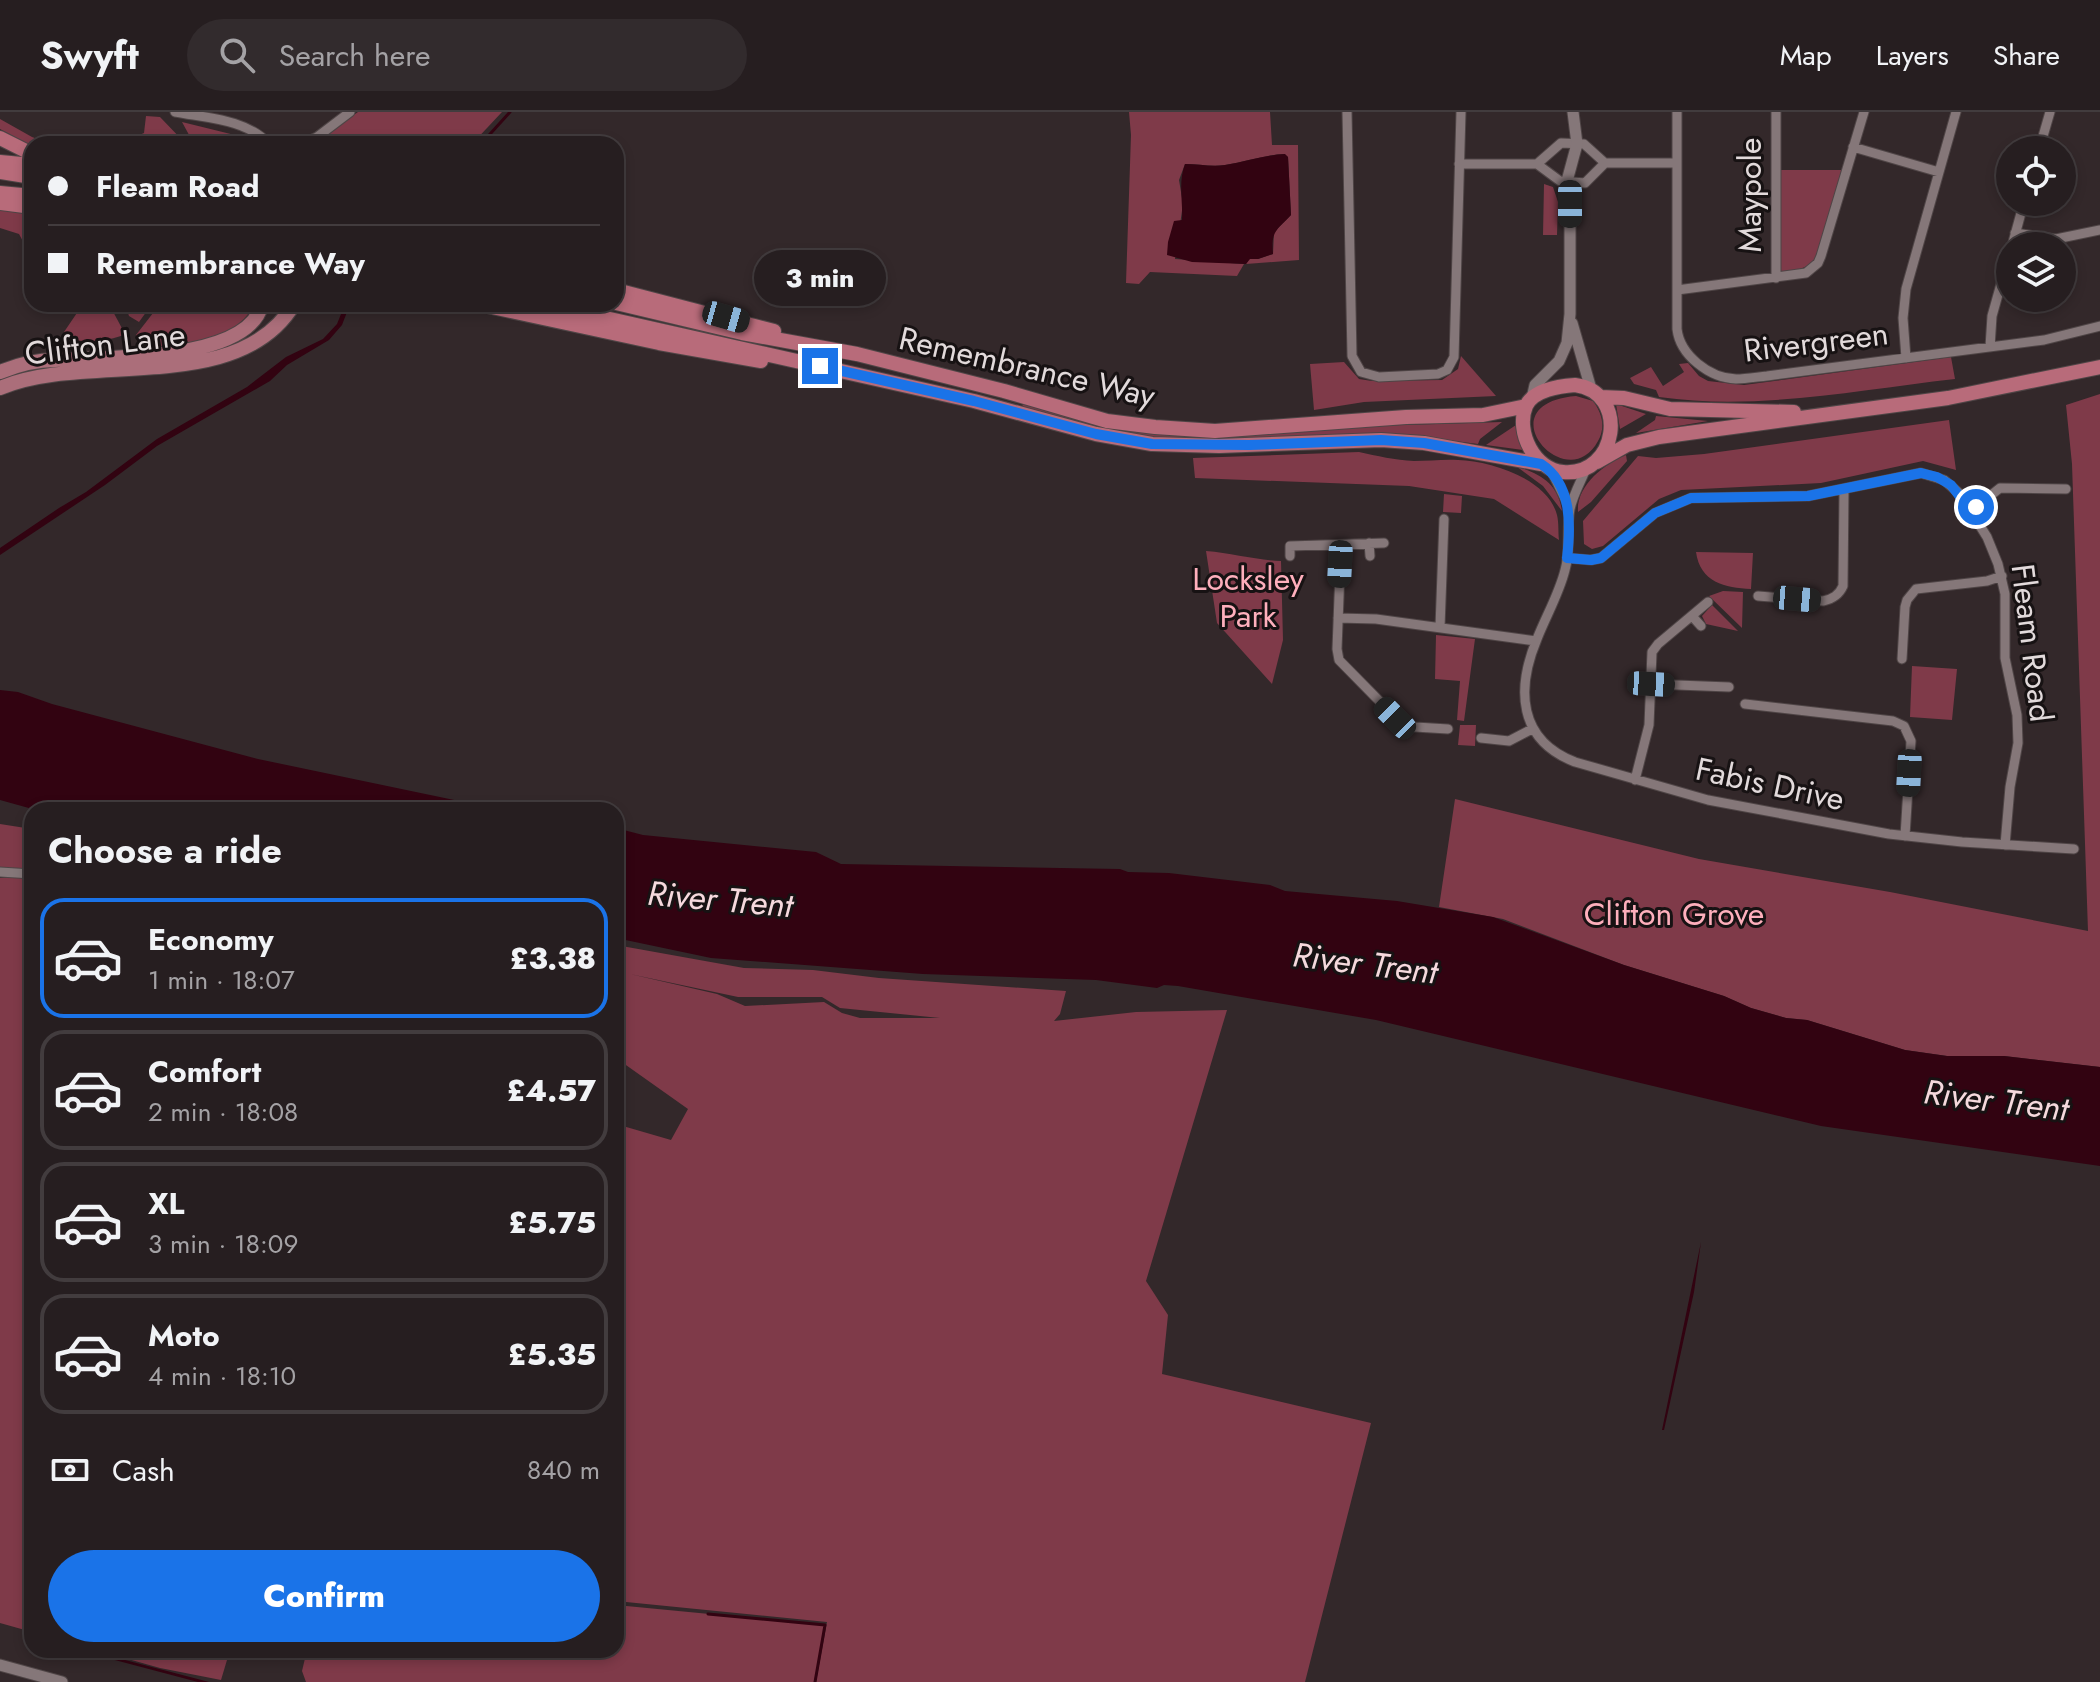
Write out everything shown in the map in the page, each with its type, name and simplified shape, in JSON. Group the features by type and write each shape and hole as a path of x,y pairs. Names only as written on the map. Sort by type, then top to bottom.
{"highway":[{"path":"0,138 24,150"},
{"path":"0,162 24,164"},
{"path":"0,172 24,176"},
{"path":"0,193 24,195"},
{"path":"0,203 24,206"},
{"path":"624,292 857,354"},
{"name":"Remembrance Way","path":"624,305 742,333 857,354 1107,421 1155,427 1215,431 1406,417 1483,415 1529,402"},
{"path":"516,312 731,357 848,372"},
{"name":"Remembrance Way","path":"580,312 974,401 1096,434 1152,444 1249,445 1381,440 1424,443 1546,467"},
{"path":"1591,465 1604,453 1612,433 1611,418 1595,393 1585,386 1564,386 1551,389 1529,402 1524,421 1526,438 1546,467 1563,472 1591,465 1627,445 1659,437 1948,398 2100,367"},
{"path":"1595,393 1670,409 1831,413"}],"main road":[{"name":"Clifton Lane","path":"0,372 53,360 160,354 200,348 240,332 260,312"},
{"name":"Clifton Lane","path":"0,388 28,378 60,373 185,365 213,359 261,338 288,312"}],"street":[{"path":"175,112 243,126 261,136"},
{"path":"318,136 350,112"},
{"path":"1347,112 1352,356 1357,367 1366,375 1438,374 1452,362 1455,351 1461,112"},
{"path":"1529,402 1535,385 1563,354 1570,314 1570,204 1567,181 1577,144 1573,112"},
{"name":"Rivergreen","path":"1677,112 1677,329 1683,347 1698,363 1720,376 1734,379 2044,340 2100,326"},
{"name":"Maypole","path":"1776,112 1776,278"},
{"path":"1677,290 1806,273 1818,263 1864,112"},
{"path":"1906,358 1903,318 1906,289 1956,112"},
{"path":"2043,136 2050,112"},
{"path":"1537,164 1561,143 1584,144 1605,163 1677,163"},
{"path":"1853,147 1939,172"},
{"path":"1459,164 1537,164 1560,181 1585,183 1605,163"},
{"path":"2076,235 2100,230"},
{"path":"1990,347 1996,302"},
{"path":"1570,314 1595,393"},
{"path":"1488,735 1509,741 1532,729 1526,710 1525,690 1536,641 1563,579 1570,509 1591,465"},
{"path":"1546,467 1570,509"},
{"name":"Fleam Road","path":"1567,558 1601,558 1655,513 1691,498 1808,496 1912,473 1930,474 1951,485 1987,537 2002,576 2006,609 2005,658 2017,715 2018,743 2005,845"},
{"path":"2053,489 2054,476"},
{"path":"1971,511 2000,488 2066,489"},
{"path":"1758,596 1770,602 1823,601 1833,599 1841,591 1844,490"},
{"path":"1440,627 1444,519"},
{"path":"1444,530 1457,531"},
{"path":"1369,543 1370,556"},
{"path":"1290,556 1290,546 1384,543"},
{"path":"1341,545 1337,655 1343,666 1399,721 1415,727 1448,729"},
{"path":"1902,659 1897,648 1907,600 1916,589 1987,581 2002,576"},
{"path":"1635,780 1647,736 1652,652 1708,602"},
{"path":"1692,616 1701,626"},
{"path":"1338,618 1376,619 1536,641"},
{"path":"1651,684 1729,687"},
{"path":"1713,686 1713,698"},
{"path":"1745,704 1758,710 1893,721 1904,726 1911,741 1905,836"},
{"path":"1434,728 1434,740"},
{"name":"Fabis Drive","path":"1532,729 1564,758 1718,802 1905,836 2060,853 2074,849"},
{"path":"0,872 24,874"},
{"path":"0,1665 62,1682"}],"green space":[{"path":"358,112 502,112 480,136 324,136"},
{"path":"1129,112 1270,112 1272,145 1298,145 1299,260 1246,264 1249,259 1273,254 1274,232 1291,215 1288,157 1284,154 1220,166 1185,164 1179,180 1183,204 1175,259 1244,264 1237,276 1150,272 1139,284 1126,283 1131,135"},
{"path":"146,116 160,117 178,136 137,136 144,133"},
{"path":"0,119 30,136 24,136 24,142 0,129"},
{"path":"182,122 239,136 190,136"},
{"path":"1780,170 1842,170 1818,254 1807,266 1780,272"},
{"path":"1544,184 1553,187 1558,202 1557,235 1543,235"},
{"path":"0,208 24,212 24,243 19,234 0,228"},
{"path":"78,312 113,312 125,334 112,339 77,341 63,338"},
{"path":"128,312 146,312 139,322"},
{"path":"154,312 249,313 214,338 185,345 141,351 136,335"},
{"path":"1461,356 1496,396 1364,402 1314,410 1310,364 1344,362 1359,379 1372,381 1442,380 1458,369"},
{"path":"1951,357 1955,379 1770,400 1696,401 1659,397 1656,390 1634,384 1630,378 1651,367 1663,386 1684,372 1679,364 1688,363 1708,381 1744,385"},
{"name":"Clifton Grove","path":"2100,394 2100,1067 2004,1056 1947,1056 1905,1050 1807,1020 1786,1018 1751,1008 1724,996 1624,965 1503,919 1439,907 1455,799 1699,859 2088,931 2072,464 2066,405"},
{"path":"1576,396 1593,401 1601,415 1602,431 1598,441 1584,456 1568,460 1553,454 1540,443 1534,429 1536,415 1549,403"},
{"path":"1023,404 1099,425 1144,433 1206,437 1368,426 1502,422 1478,444 1423,437 1161,438 1113,430 1022,407"},
{"path":"1616,404 1646,414 1620,429"},
{"path":"1656,416 1708,421 1636,433 1655,420"},
{"path":"1949,420 1956,470 1923,461 1821,483 1681,490 1659,499 1603,546 1592,549 1584,544 1583,521 1638,456 1656,458 1704,454"},
{"path":"1516,425 1523,450 1486,445"},
{"path":"1359,452 1407,460 1471,461 1516,474 1542,491 1552,502 1558,518 1559,540 1494,499 1409,486 1195,478 1193,458"},
{"path":"1626,455 1627,461 1591,502 1578,512 1582,493 1593,477"},
{"path":"1516,466 1546,481 1556,493 1562,511 1543,486"},
{"path":"1444,494 1462,496 1461,513 1443,512"},
{"name":"Locksley Park","path":"1206,551 1281,561 1283,640 1272,684 1217,623"},
{"path":"1696,552 1753,553 1751,589 1723,585 1708,577 1698,562"},
{"path":"1723,591 1743,592 1742,628 1709,596"},
{"path":"1712,605 1738,631 1706,624 1702,616"},
{"path":"1436,635 1475,639 1464,721 1457,720 1460,681 1435,679"},
{"path":"1912,666 1957,669 1952,720 1910,717"},
{"path":"1460,725 1476,725 1475,746 1458,745"},
{"path":"0,824 24,828 24,870 0,869"},
{"path":"0,878 24,878 24,1630 0,1623"},
{"path":"624,946 744,968 813,970 879,978 1066,991 1060,1014 1054,1021 1136,1012 1227,1010 1146,1281 1168,1315 1162,1374 1371,1423 1305,1682 816,1682 827,1622 624,1602 624,1126 671,1140 688,1109 624,1064","holes":["630,974 738,997 822,997 840,1008 940,1018 860,1018 842,1013 824,1002 745,1006 717,994"]},
{"path":"624,1606 825,1625 815,1682 306,1682 302,1671 305,1658 624,1658"},
{"path":"124,1658 228,1658 221,1680"}],"water":[{"path":"1285,154 1288,157 1291,215 1276,232 1273,254 1250,259 1246,264 1192,262 1167,255 1174,221 1182,220 1181,185 1185,164 1220,166"},
{"path":"342,312 347,312 342,325 329,340 287,365 270,381 157,446 0,555 0,548 86,492 157,439 247,387 286,357 323,339 337,324"},
{"path":"0,690 18,692 52,704 258,759 464,802 24,802 24,807 0,800"},
{"name":"River Trent","path":"624,830 643,835 816,852 841,864 1120,869 1270,885 1285,891 1397,901 1493,917 1751,1008 1786,1018 1807,1020 1905,1050 1947,1056 2004,1056 2100,1067 2100,1166 1821,1126 1376,1020 1178,986 1157,988 1096,980 923,974 711,958 624,940"},
{"path":"1701,1242 1694,1292 1662,1430"},
{"path":"107,1658 209,1682 198,1682"}],"waterway":[{"path":"488,136 510,112"},
{"path":"708,1614 825,1625 815,1682"}],"route":[{"path":"820,366 974,401 1096,434 1152,444 1279,445 1381,440 1424,443 1541,464 1551,470 1570,509 1567,558 1601,558 1655,513 1691,498 1808,496 1921,473 1944,480 1960,494 1971,511 1976,507"}]}
